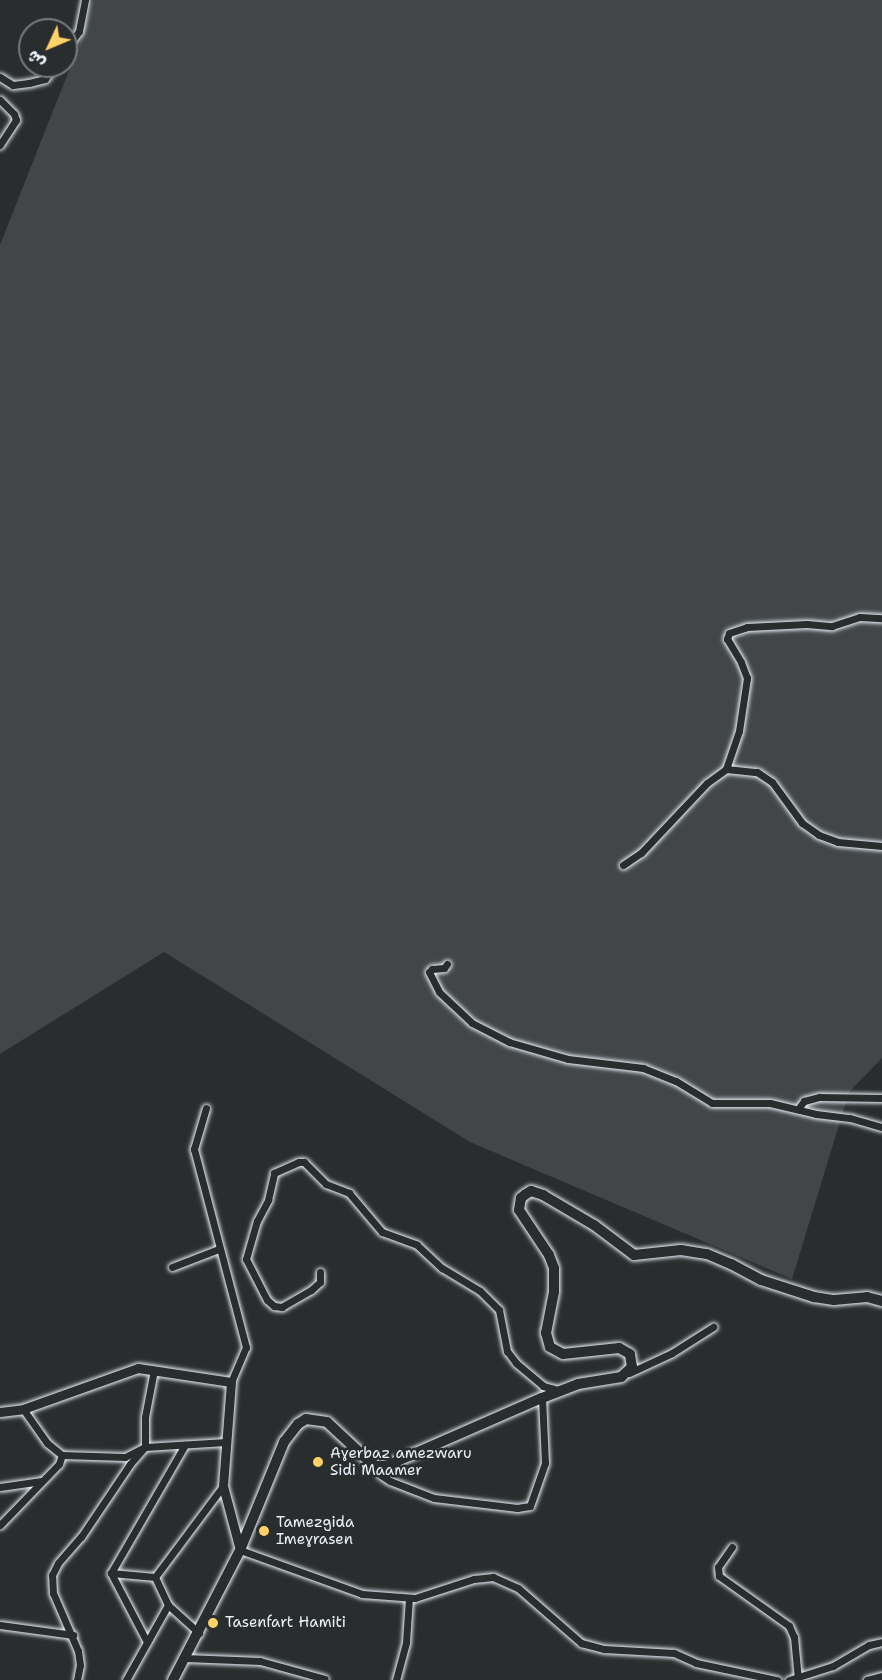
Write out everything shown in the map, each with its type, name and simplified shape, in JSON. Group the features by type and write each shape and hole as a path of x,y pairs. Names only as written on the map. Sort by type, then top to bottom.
{"main road":[{"path":"173,1680 240,1550 284,1442 292,1430 306,1419 327,1422 376,1466 399,1463 542,1398 560,1391 627,1374 633,1360 625,1350 611,1348 563,1354 550,1347 546,1333 554,1292 554,1268 549,1256 519,1210 521,1198 531,1191 543,1195 594,1225 634,1256 681,1250 707,1254 760,1280 814,1297 840,1300 867,1297 882,1301"}],"street":[{"path":"78,32 84,0"},
{"path":"0,77 13,85 46,78"},
{"path":"0,100 14,114 16,120 0,145"},
{"path":"623,865 641,853 707,783 726,769 741,721 747,678 741,662 728,641 729,633 747,627 807,624 832,626 860,617 882,618"},
{"path":"726,769 757,772 772,782 802,823 819,835 838,842 882,846"},
{"path":"447,964 444,968 430,970 434,985 457,1011 500,1039 568,1059 643,1068 676,1081 712,1103 757,1102 882,1127"},
{"path":"798,1109 804,1101 819,1097 882,1098"},
{"path":"206,1108 194,1149 246,1347 231,1382 223,1486 240,1550 363,1594 415,1598 474,1579 493,1577 518,1588 581,1643 604,1649 674,1653 696,1663 777,1680"},
{"path":"320,1272 320,1282 311,1290 282,1307 274,1306 267,1300 246,1258 257,1221 268,1200 274,1173 299,1162 304,1162 326,1184 349,1193 382,1232 417,1245 442,1268 480,1291 499,1310 507,1351 516,1364 543,1386 560,1391"},
{"path":"172,1267 219,1249"},
{"path":"627,1374 672,1353 713,1327"},
{"path":"0,1412 23,1409 138,1368 231,1382"},
{"path":"77,1680 80,1665 73,1635 53,1593 54,1570 145,1447 145,1417 154,1370"},
{"path":"376,1466 381,1475 390,1481 434,1498 517,1508 530,1506 545,1463 542,1398"},
{"path":"23,1409 46,1443 62,1455 125,1457 145,1447 226,1442"},
{"path":"111,1573 185,1445"},
{"path":"0,1525 59,1464 62,1455"},
{"path":"0,1487 42,1481"},
{"path":"155,1577 223,1486"},
{"path":"732,1547 718,1567 719,1576 789,1626 794,1637 798,1679"},
{"path":"111,1573 155,1577"},
{"path":"111,1573 147,1642"},
{"path":"155,1577 168,1605 199,1633"},
{"path":"396,1680 406,1642 409,1598"},
{"path":"126,1680 168,1605"},
{"path":"0,1625 73,1635"},
{"path":"789,1680 833,1666 869,1645 882,1642"},
{"path":"185,1658 260,1661 325,1679"},
{"path":"732,1672 738,1680"},
{"path":"867,1680 882,1676"}],"shaded area":[{"path":"93,0 882,0 882,1058 849,1092 792,1279 470,1142 164,952 0,1054 0,245 66,78 78,78 78,48"}],"place":[{"name":"Aɣerbaz amezwaru Sidi Maamer","path":"318,1462"},
{"name":"Tamezgida Imeɣrasen","path":"264,1531"},
{"name":"Tasenfart Hamiti","path":"213,1623"}]}
